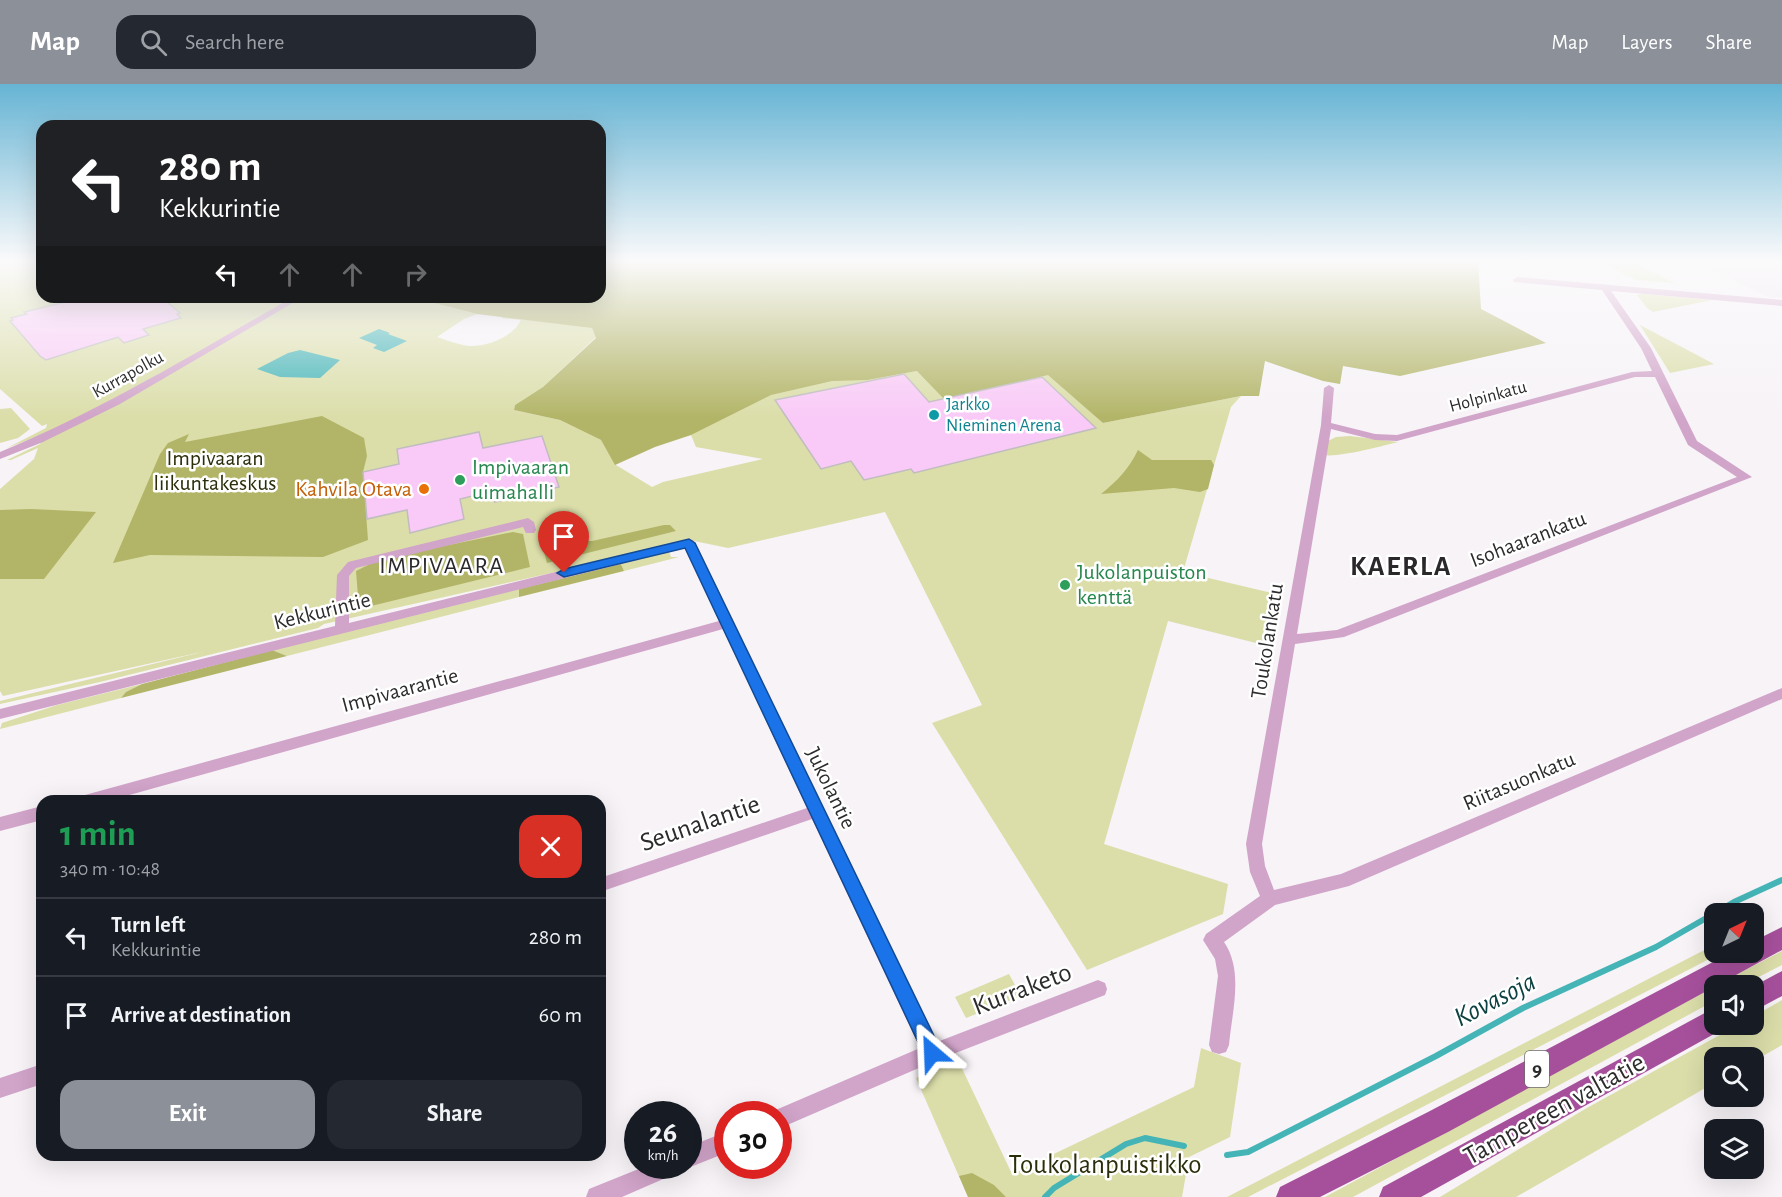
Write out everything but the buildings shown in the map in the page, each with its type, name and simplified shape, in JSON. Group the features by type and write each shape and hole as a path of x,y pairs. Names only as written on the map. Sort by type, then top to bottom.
{"highway":[{"name":"Tampereen valtatie","path":"1290,1197 1438,1122 1782,938"},
{"path":"1764,993 1782,983"},
{"name":"Tampereen valtatie","path":"1393,1197 1704,1026"}],"street":[{"name":"Kurrapolku","path":"0,456 39,440 116,402 269,314"},
{"path":"1623,314 1646,348 1659,374"},
{"name":"Holpinkatu","path":"1326,425 1375,437 1397,438 1630,375 1659,374"},
{"name":"Isohaarankatu","path":"1288,640 1339,633 1746,477 1692,443 1659,374"},
{"name":"Toukolankatu","path":"1270,899 1255,863 1254,844 1326,425 1329,388"},
{"path":"342,628 343,575 346,569 360,561 528,522 530,531"},
{"name":"Jukolantie","path":"689,543 932,1053"},
{"name":"Kekkurintie","path":"0,714 689,543"},
{"name":"Impivaarantie","path":"107,795 727,623"},
{"name":"Riitasuonkatu","path":"1270,899 1343,881 1782,693"},
{"name":"Seunalantie","path":"606,883 817,811"},
{"path":"0,824 36,815"},
{"path":"1219,1046 1227,976 1223,956 1212,940 1270,899"},
{"name":"Kurraketo","path":"792,1113 932,1053 1098,989"},
{"path":"0,1088 36,1076"},
{"path":"597,1197 639,1179"}],"green space":[{"name":"Impivaaran liikuntakeskus","path":"0,314 477,314 464,319 437,337 457,344 476,346 491,343 506,336 521,320 501,318 505,314 551,314 893,375 917,371 1013,340 1103,423 1241,396 1231,407 1183,572 1281,595 1272,647 1168,621 1104,844 1228,884 1223,914 1087,970 932,723 982,705 885,512 728,548 694,541 324,624 318,628 100,682 0,704 0,701 206,651 3,696 0,691 0,489 34,459 38,448 7,460 40,444 44,434 7,448 46,428 47,424 42,426 0,389","holes":["587,327 596,327 615,370 667,439 691,435 696,447 763,459 663,482 652,487 616,465 601,440 560,420 514,410 515,405 543,387 596,337 592,328"]},
{"path":"477,314 1490,314 1546,343 1400,376 1343,366 1340,384 1323,381 1265,361 1259,396 1241,396 1103,423 1048,375 944,399 917,371 867,380 832,381 771,395 691,435 655,447 615,465 601,440 560,420 514,410 515,405 543,387 596,338 592,328"},
{"path":"1640,325 1714,364 1670,373"},
{"path":"11,408 30,429 18,438 0,443 0,409"},
{"name":"Impivaaran liikuntakeskus","path":"322,416 364,438 367,456 363,472 368,540 323,557 150,555 113,563 160,454 168,443 189,434 185,442"},
{"path":"1350,436 1398,442 1349,453 1324,455 1328,441 1336,437"},
{"path":"1138,450 1152,460 1211,460 1214,465 1208,489 1200,492 1174,488 1101,494 1122,474"},
{"path":"0,510 96,512 44,579 0,579"},
{"path":"670,525 676,531 547,563 540,537 550,529 560,526 584,541 592,541"},
{"path":"513,532 523,534 530,567 359,609 356,571 380,559"},
{"path":"669,551 671,557 679,557 624,571 621,564"},
{"path":"621,564 624,571 519,597 519,589"},
{"path":"519,589 519,597 287,656 272,650"},
{"path":"272,650 287,656 121,698 126,692 142,684"},
{"path":"142,684 121,698 0,729 2,723 57,705"},
{"path":"1704,950 1704,962 1248,1197 1227,1197"},
{"path":"1782,951 1782,965 1762,975 1736,975 1759,963 1764,963 1764,960"},
{"path":"1009,974 1021,996 966,1018 955,997"},
{"path":"1704,992 1704,1006 1353,1197 1325,1197"},
{"path":"1782,1000 1782,1045 1764,1055 1764,1047 1704,1047 1704,1089 1516,1197 1440,1197 1585,1109 1720,1035 1764,1035 1764,1010"},
{"name":"Toukolanpuistikko","path":"1201,1048 1241,1063 1230,1137 1189,1157 1182,1197 968,1197 916,1078 958,1060 1012,1174 1194,1087"},
{"path":"972,1173 994,1185 1006,1197 968,1197 959,1176"}],"water":[{"path":"379,329 407,341 384,352 373,348 377,345 359,338"},
{"path":"300,350 340,360 320,378 280,377 257,369 288,353"}],"waterway":[{"name":"Kovasoja","path":"1227,1155 1248,1152 1436,1056 1523,1008 1656,947 1734,902 1782,880"},
{"path":"1045,1197 1054,1188 1126,1144 1145,1138 1184,1146"}],"place":[{"name":"Jarkko Nieminen Arena","path":"934,415"},
{"name":"Impivaaran uimahalli","path":"460,480"},
{"name":"Kahvila Otava","path":"424,489"},
{"name":"Jukolanpuiston kenttä","path":"1065,585"}],"district":[{"name":"IMPIVAARA","path":"442,566"},
{"name":"KAERLA","path":"1401,567"}],"route":[{"path":"564,573 689,543 932,1053"}]}
